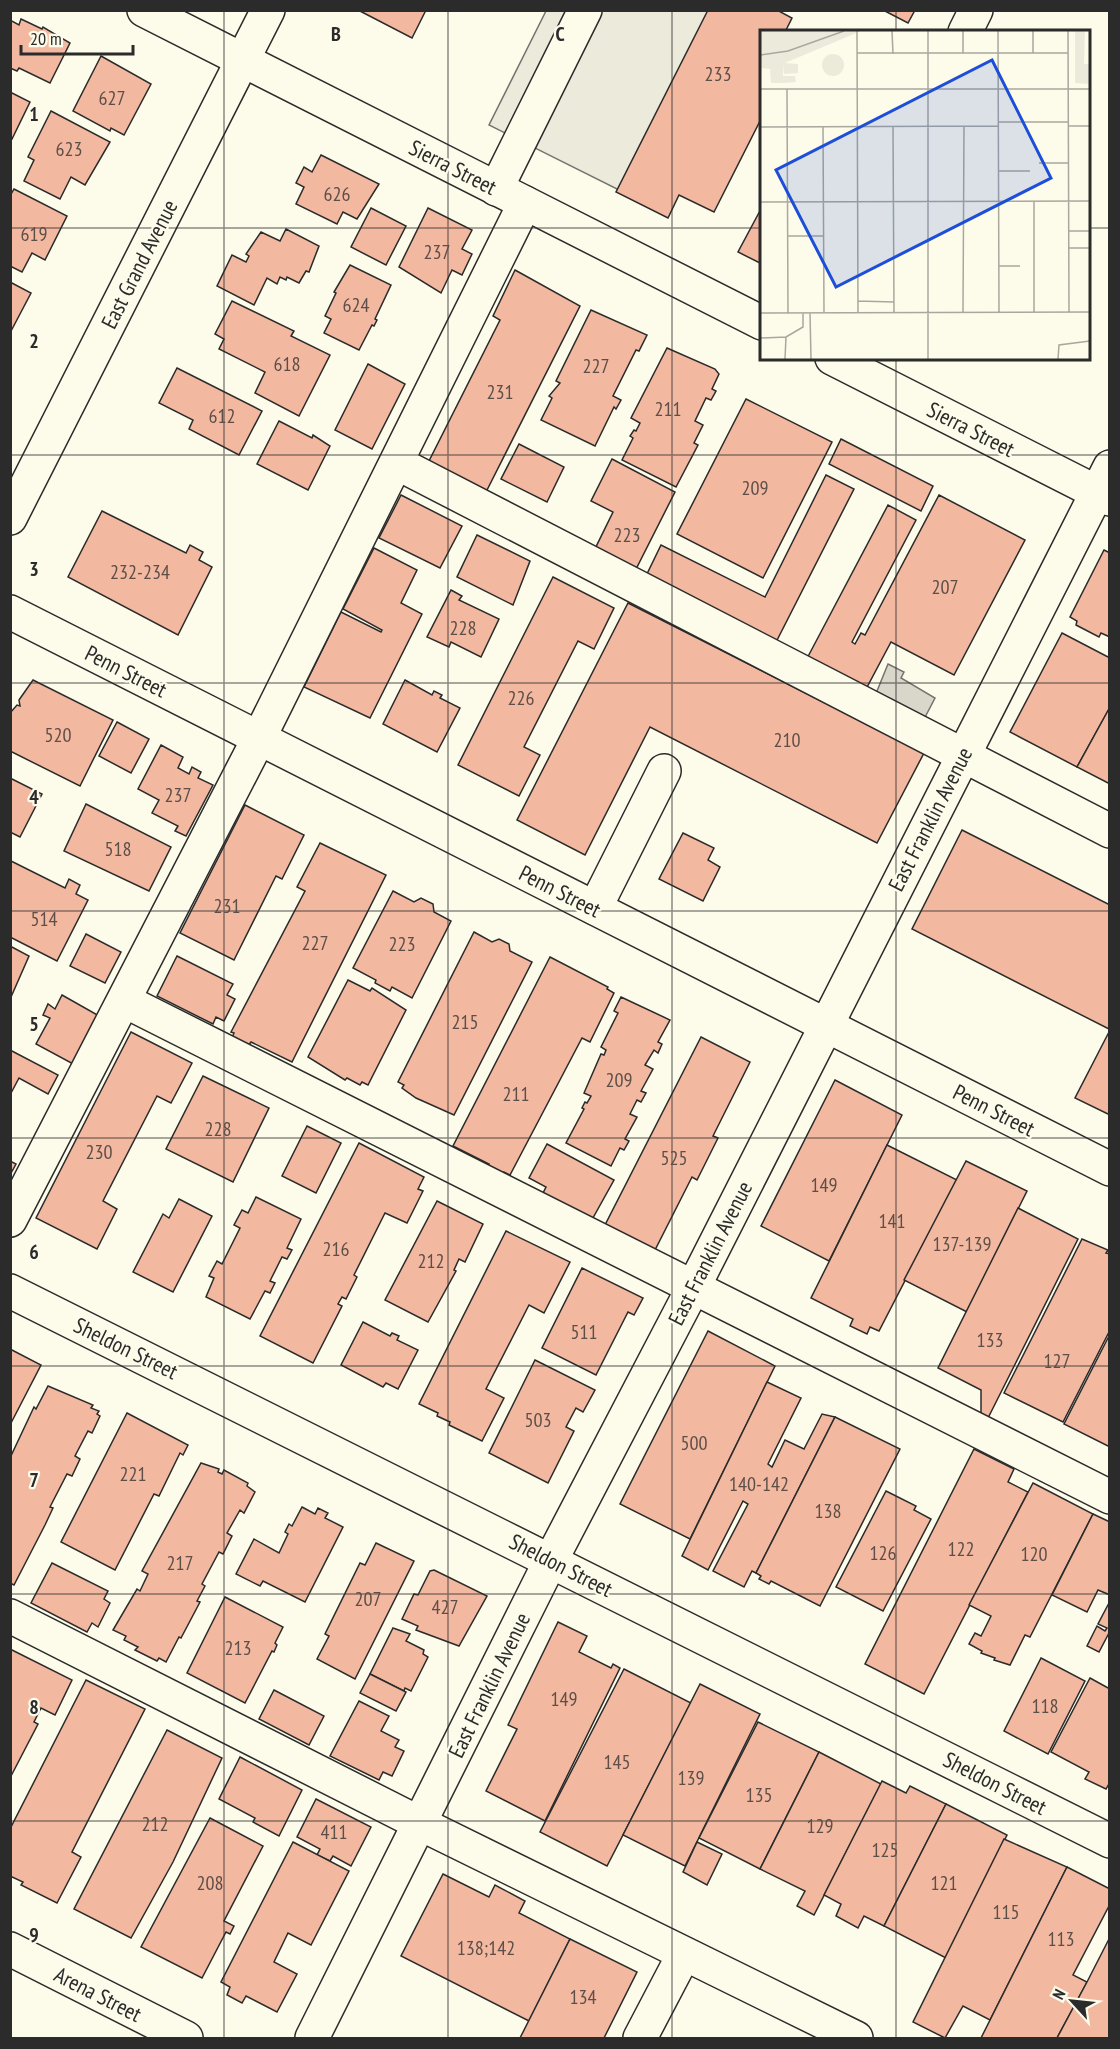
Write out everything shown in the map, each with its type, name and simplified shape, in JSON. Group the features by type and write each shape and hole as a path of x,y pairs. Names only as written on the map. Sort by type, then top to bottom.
{"street":[{"name":"Sierra Street","path":"144,10 760,322"},
{"name":"East Grand Avenue","path":"10,518 268,10"},
{"path":"496,189 585,10"},
{"path":"966,30 976,10"},
{"path":"10,1220 259,738 525,203"},
{"name":"Sierra Street","path":"841,360 867,366 1105,486"},
{"path":"397,463 1110,831"},
{"name":"East Franklin Avenue","path":"312,2038 551,1560 693,1288 963,755 1105,486"},
{"name":"Penn Street","path":"10,612 1110,1169"},
{"path":"595,908 664,771"},
{"path":"125,1001 1110,1497"},
{"name":"Sheldon Street","path":"10,1291 1110,1841"},
{"path":"10,1616 421,1824 855,2038"},
{"name":"Arena Street","path":"10,1949 186,2038"},
{"path":"640,2038 684,1954"}],"shaded area":[{"path":"546,11 710,11 619,190 489,125"},
{"path":"888,664 904,672 901,678 935,698 922,723 875,696"}],"building":[{"path":"358,10 426,10 412,38"},
{"path":"708,10 777,10 792,18 786,30 760,30 760,121 714,212 679,195 668,218 616,192"},
{"path":"883,10 915,10 908,23"},
{"path":"21,19 42,29 43,27 70,43 50,83 19,68 17,71 10,68 10,20 19,25"},
{"path":"101,56 151,84 124,135 111,128 110,131 73,111"},
{"path":"10,92 30,102 12,139 10,138"},
{"path":"51,111 110,142 85,185 71,177 60,199 24,181 34,160 28,157"},
{"path":"321,155 379,184 357,219 343,212 337,224 296,204 304,187 296,183 304,167 312,172"},
{"path":"14,189 67,216 45,260 32,253 22,272 10,266 10,196"},
{"path":"371,208 406,226 386,265 351,247"},
{"path":"428,208 472,230 462,249 472,254 462,275 452,270 441,293 399,267"},
{"path":"760,211 760,263 738,252"},
{"path":"286,229 319,246 309,272 306,271 299,283 287,277 286,280 280,277 277,284 267,278 254,305 217,286 232,255 246,262 249,256 246,254 261,232 280,241"},
{"path":"350,265 391,285 375,319 377,320 359,350 324,333 331,319 325,316 336,293 334,292"},
{"path":"515,270 580,306 486,492 428,463 500,320 493,316"},
{"path":"10,282 31,293 10,333"},
{"path":"232,301 294,331 291,336 330,355 299,416 255,393 265,372 219,349 224,339 215,334"},
{"path":"591,310 647,335 639,351 636,350 613,396 621,400 616,409 614,407 595,446 541,420 552,398 549,396 560,383 556,381"},
{"path":"667,348 715,369 719,374 712,389 716,391 711,400 706,398 695,421 703,425 694,443 698,445 676,487 622,460 633,438 630,436 640,423 631,418"},
{"path":"368,364 405,384 372,449 335,430"},
{"path":"177,368 262,411 239,455 189,429 193,420 159,403"},
{"path":"746,399 832,442 763,578 677,534"},
{"path":"279,421 312,438 313,435 330,446 308,490 257,464"},
{"path":"841,439 933,486 921,511 829,464"},
{"path":"519,444 564,467 547,502 501,479"},
{"path":"612,459 675,492 631,579 590,559 613,512 591,501"},
{"path":"826,475 854,489 772,650 646,576 661,545 765,597"},
{"path":"401,495 462,526 440,568 379,538"},
{"path":"939,495 1025,540 954,675 891,642 866,689 803,666 888,505 916,520 852,642 855,644 861,633 865,635"},
{"path":"102,511 186,553 190,545 203,552 199,560 212,567 178,635 68,577"},
{"path":"477,535 530,561 513,605 457,577"},
{"path":"374,548 417,570 401,603 422,614 370,718 304,687 341,612 381,632 382,630 343,609"},
{"path":"1104,550 1110,553 1110,637 1101,633 1099,637 1076,625 1077,621 1070,617"},
{"path":"553,577 614,608 594,649 578,641 524,747 540,755 519,796 458,765"},
{"path":"451,590 462,596 459,600 499,619 481,657 451,642 449,647 427,637"},
{"path":"628,603 924,753 877,843 650,727 585,855 517,820"},
{"path":"1062,633 1110,658 1110,707 1077,767 1010,732"},
{"path":"33,680 113,720 80,786 10,751 10,713 17,705 20,706 19,700"},
{"path":"405,680 432,695 434,691 442,695 440,698 460,708 437,752 383,724"},
{"path":"1110,707 1110,784 1077,767"},
{"path":"117,722 149,739 131,773 99,756"},
{"path":"161,745 183,757 178,768 189,774 192,767 201,772 198,778 213,785 186,836 175,831 178,826 152,813 159,800 138,789"},
{"path":"10,778 42,794 20,837 10,832"},
{"path":"86,804 171,847 149,891 64,851"},
{"path":"245,805 304,835 282,879 276,876 234,960 180,933"},
{"path":"962,830 1110,905 1109,1029 912,929"},
{"path":"683,833 714,848 708,860 720,867 703,901 659,879"},
{"path":"320,843 386,875 292,1062 251,1042 248,1046 232,1038 234,1033 231,1032 305,891 297,887"},
{"path":"11,861 65,888 69,879 80,885 76,894 88,900 57,961 10,937"},
{"path":"393,891 414,902 421,898 433,904 434,912 451,921 412,998 392,987 390,991 375,983 376,980 353,968"},
{"path":"474,932 492,942 499,939 509,944 510,951 532,962 454,1115 416,1098 402,1088 404,1085 398,1082"},
{"path":"86,934 121,952 105,983 70,966"},
{"path":"10,946 29,956 11,997 10,997"},
{"path":"177,956 233,984 227,995 235,999 224,1021 216,1017 213,1024 157,996"},
{"path":"550,957 608,987 607,989 614,993 590,1042 582,1038 510,1175 504,1172 503,1175 487,1167 489,1164 453,1146"},
{"path":"348,980 370,991 372,988 406,1010 368,1085 362,1082 360,1085 347,1078 345,1080 308,1057"},
{"path":"62,995 101,1017 75,1065 36,1044 50,1018 43,1015 48,1004 55,1009"},
{"path":"621,997 670,1020 658,1042 662,1044 658,1053 654,1050 645,1065 653,1069 641,1091 646,1093 641,1102 637,1100 630,1114 637,1117 625,1139 629,1141 624,1150 620,1148 611,1166 566,1143 584,1109 582,1108 585,1102 587,1103 591,1096 584,1093 601,1054 604,1055 606,1050 601,1047 618,1013 614,1011"},
{"path":"1110,1030 1110,1115 1075,1098"},
{"path":"131,1032 192,1063 171,1103 157,1096 103,1201 117,1209 97,1249 36,1218"},
{"path":"701,1037 750,1062 713,1136 718,1138 697,1180 692,1177 655,1250 605,1225"},
{"path":"10,1050 58,1075 48,1094 19,1078 10,1095"},
{"path":"203,1076 269,1108 233,1182 166,1149"},
{"path":"835,1080 902,1115 829,1261 761,1226"},
{"path":"307,1126 341,1143 316,1193 282,1176"},
{"path":"359,1143 424,1177 418,1189 423,1191 407,1223 385,1213 354,1275 357,1277 346,1299 342,1297 338,1304 342,1306 313,1363 260,1336"},
{"path":"547,1144 614,1180 589,1225 540,1199 546,1187 529,1178"},
{"path":"887,1145 957,1180 879,1331 870,1327 867,1334 850,1326 853,1319 811,1298"},
{"path":"10,1161 16,1164 10,1175"},
{"path":"966,1161 1027,1191 967,1312 904,1280"},
{"path":"256,1197 301,1219 287,1248 292,1250 287,1259 282,1257 270,1281 275,1283 270,1293 265,1291 250,1319 206,1297 214,1278 209,1276 217,1261 222,1264 240,1228 234,1225 242,1210 248,1213"},
{"path":"179,1199 212,1216 173,1292 133,1272 163,1214 169,1218"},
{"path":"437,1201 483,1224 465,1262 459,1259 454,1270 456,1271 428,1322 385,1300"},
{"path":"1018,1208 1078,1239 988,1418 981,1414 981,1390 938,1368"},
{"path":"506,1231 570,1262 544,1313 529,1305 486,1389 504,1398 482,1441 449,1425 450,1422 437,1416 438,1413 419,1404"},
{"path":"1082,1239 1108,1250 1106,1253 1110,1254 1110,1330 1063,1422 1004,1393"},
{"path":"582,1268 643,1298 634,1315 628,1312 596,1375 542,1348"},
{"path":"363,1322 390,1336 392,1333 399,1336 397,1340 418,1350 398,1389 386,1383 383,1387 341,1365"},
{"path":"708,1331 775,1366 690,1539 620,1504"},
{"path":"1110,1334 1110,1447 1064,1424"},
{"path":"10,1349 41,1365 10,1425"},
{"path":"535,1360 595,1390 583,1412 576,1408 566,1427 574,1431 548,1483 489,1453"},
{"path":"767,1382 801,1398 768,1464 772,1467 785,1440 804,1449 822,1414 835,1417 756,1573 752,1571 744,1587 713,1571 748,1504 743,1501 708,1570 682,1556"},
{"path":"48,1386 93,1405 91,1408 99,1411 97,1414 100,1416 92,1433 88,1431 75,1456 80,1459 72,1476 67,1474 50,1507 53,1508 45,1525 14,1585 10,1583 10,1458 34,1407 36,1409"},
{"path":"127,1413 188,1445 183,1455 180,1453 159,1496 154,1494 115,1570 61,1542"},
{"path":"835,1417 900,1449 820,1606 771,1581 769,1584 759,1579 761,1576 756,1573"},
{"path":"974,1449 1014,1469 1008,1482 1028,1492 924,1694 865,1664"},
{"path":"201,1463 219,1469 218,1472 222,1474 224,1470 248,1483 247,1486 255,1492 244,1513 240,1510 227,1533 232,1536 223,1554 219,1552 202,1584 205,1586 197,1601 200,1602 181,1638 179,1637 166,1662 159,1658 157,1661 135,1650 138,1647 124,1640 126,1636 113,1630 137,1589 140,1591 148,1574 142,1571"},
{"path":"1033,1483 1093,1514 1030,1637 1025,1635 1010,1665 994,1660 995,1658 981,1653 982,1651 969,1644 975,1633 981,1636 991,1616 969,1605"},
{"path":"886,1491 916,1506 914,1510 931,1519 883,1611 836,1587"},
{"path":"302,1507 315,1514 318,1508 328,1513 325,1518 343,1527 305,1602 263,1581 260,1586 236,1574 254,1539 279,1553 288,1534 285,1532 289,1524 292,1526"},
{"path":"1093,1514 1110,1522 1110,1595 1098,1590 1087,1612 1052,1595"},
{"path":"376,1543 414,1561 355,1679 317,1659 329,1636 325,1634 360,1563 365,1565"},
{"path":"52,1563 108,1591 104,1599 110,1603 98,1627 92,1623 87,1632 31,1603"},
{"path":"434,1570 487,1596 459,1646 416,1630 418,1626 402,1619 414,1594 418,1595 430,1571"},
{"path":"225,1597 283,1627 275,1643 277,1645 274,1652 272,1651 245,1703 187,1673"},
{"path":"1110,1601 1110,1631 1099,1652 1087,1646 1097,1626 1105,1631 1107,1628 1098,1624"},
{"path":"558,1622 587,1636 579,1652 611,1668 613,1664 620,1668 545,1821 486,1791 517,1729 508,1725"},
{"path":"393,1628 410,1634 406,1641 424,1650 423,1654 428,1657 411,1691 405,1688 404,1691 370,1674"},
{"path":"10,1649 72,1680 55,1715 41,1708 34,1722 38,1724 10,1778"},
{"path":"1041,1658 1085,1681 1048,1754 1004,1731"},
{"path":"624,1669 691,1703 607,1866 540,1832"},
{"path":"370,1674 406,1692 396,1711 360,1693"},
{"path":"1090,1678 1110,1689 1110,1782 1106,1789 1085,1779 1089,1772 1051,1752"},
{"path":"86,1680 145,1709 72,1852 81,1857 57,1903 21,1885 23,1882 10,1876 10,1829"},
{"path":"700,1684 760,1714 685,1866 623,1835"},
{"path":"274,1690 324,1716 309,1745 259,1719"},
{"path":"359,1701 389,1716 381,1731 399,1740 395,1747 404,1751 392,1776 383,1772 379,1780 330,1756"},
{"path":"758,1722 819,1752 760,1869 699,1838"},
{"path":"167,1730 222,1758 173,1862 131,1938 74,1909"},
{"path":"819,1752 881,1784 814,1915 797,1906 805,1891 760,1869"},
{"path":"240,1757 302,1790 279,1836 253,1822 255,1818 219,1799"},
{"path":"882,1781 906,1793 910,1786 946,1804 884,1926 864,1916 858,1928 836,1916 841,1904 824,1895"},
{"path":"316,1799 371,1827 351,1866 333,1856 330,1861 317,1855 320,1849 297,1837"},
{"path":"946,1804 1007,1835 946,1958 884,1926"},
{"path":"210,1818 263,1846 224,1921 234,1926 230,1934 226,1932 202,1978 141,1947"},
{"path":"1004,1839 1067,1867 990,2020 963,2006 945,2038 913,2022"},
{"path":"293,1842 349,1871 311,1945 288,1933 274,1962 297,1974 277,2012 246,1996 242,2003 227,1995 230,1987 221,1982"},
{"path":"697,1842 722,1854 707,1885 683,1872"},
{"path":"1067,1867 1110,1889 1110,1904 1073,1975 1087,1982 1057,2038 981,2038"},
{"path":"443,1874 489,1897 495,1885 525,1901 519,1913 570,1939 529,2021 401,1956"},
{"path":"1110,1937 1110,2038 1057,2038 1087,1982"},
{"path":"570,1939 637,1972 604,2038 520,2038"}]}
